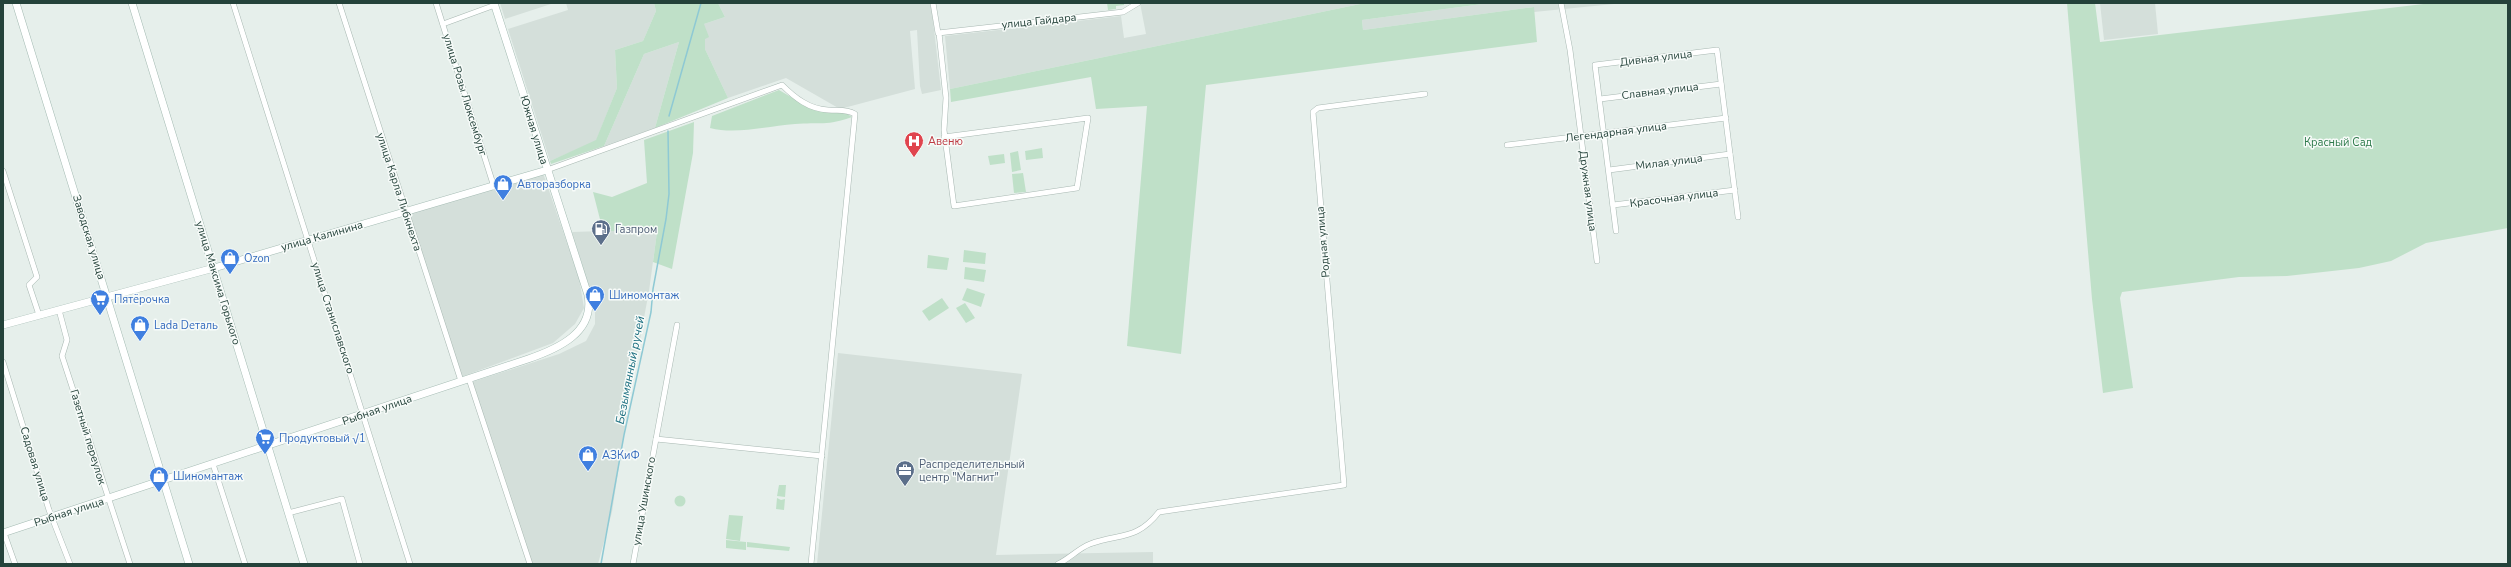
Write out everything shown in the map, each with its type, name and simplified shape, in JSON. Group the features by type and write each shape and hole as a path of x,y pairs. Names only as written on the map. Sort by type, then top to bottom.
{"street":[{"name":"Заводская улица","path":"16,3 188,564"},
{"name":"улица Максима Горького","path":"132,3 304,564"},
{"name":"улица Станиславского","path":"233,3 364,414 410,564"},
{"name":"улица Карла Либкнехта","path":"339,3 405,212 461,381"},
{"name":"улица Розы Люксембург","path":"436,3 494,187"},
{"path":"933,3 946,98 944,137 954,206 1077,188 1088,118 944,137"},
{"name":"улица Гайдара","path":"938,33 1123,12 1138,3"},
{"name":"Дружная улица","path":"1560,3 1570,50 1597,261"},
{"path":"443,24 494,4"},
{"name":"Южная улица","path":"494,4 588,296 589,311 583,325"},
{"name":"Дивная улица","path":"1604,134 1595,65 1717,50 1726,118"},
{"name":"Славная улица","path":"1600,99 1721,84"},
{"path":"547,170 782,85 806,105 827,110 848,110 855,114 811,564"},
{"name":"Родная улица","path":"1058,564 1090,544 1137,533 1151,522 1159,512 1344,485 1313,112 1318,108 1425,94"},
{"path":"1726,118 1738,217"},
{"name":"Легендарная улица","path":"1507,145 1582,137 1726,118"},
{"path":"1604,134 1616,230"},
{"name":"Милая улица","path":"1609,170 1730,154"},
{"name":"улица Калинина","path":"3,325 214,268 494,187 547,170"},
{"path":"3,171 37,277 29,285 38,315"},
{"name":"Красочная улица","path":"1613,205 1735,190"},
{"name":"Газетный переулок","path":"59,310 67,340 62,356 130,564"},
{"name":"Рыбная улица","path":"4,533 108,500 469,379 556,348 577,333 583,325"},
{"name":"улица Ушинского","path":"633,564 677,325"},
{"name":"Садовая улица","path":"3,362 52,517 70,564"},
{"path":"469,379 530,564"},
{"path":"656,439 822,456"},
{"path":"213,464 245,564"},
{"path":"288,513 342,500 360,564"},
{"path":"4,533 15,564"}],"shaded area":[{"path":"500,3 554,3 505,19"},
{"path":"566,3 654,3 656,11 643,41 615,50 617,88 596,141 550,161 508,29 568,10"},
{"path":"718,3 931,3 941,90 922,94 920,86 917,30 910,31 915,89 840,109 786,78 728,98 705,49 704,24 725,17"},
{"path":"1140,3 1365,3 950,89 945,36 1121,16 1124,38 1146,34"},
{"path":"1490,3 1624,3 1534,12 1533,7 1363,30 1362,20"},
{"path":"2100,3 2155,3 2158,34 2104,40"},
{"path":"679,42 655,128 604,146 644,54"},
{"path":"543,173 579,278 584,308 575,324 553,343 461,377 409,213"},
{"path":"572,232 657,232 649,291 631,387 612,512 598,564 532,564 472,382 559,354 586,341 595,324 595,306"},
{"path":"838,353 1022,374 996,555 1153,552 1153,564 817,564"}],"green space":[{"path":"654,3 718,3 725,17 704,24 709,37 705,39 705,49 728,98 655,128 679,42 644,54 604,146 551,164 550,161 596,140 617,88 615,50 643,41 656,11"},
{"path":"1107,3 1124,3 1124,5 1116,6 1116,9 1108,10"},
{"path":"1365,3 1490,3 1362,20 1363,30 1534,7 1537,42 1206,85 1181,354 1127,346 1147,106 1096,109 1091,77 951,102 950,89"},
{"name":"Красный Сад","path":"2067,3 2095,3 2100,42 2432,3 2508,3 2508,228 2426,243 2391,261 2359,268 2287,276 2239,277 2122,292 2120,298 2133,388 2103,393 2092,299"},
{"path":"779,90 808,107 846,113 852,117 830,123 795,124 730,131 710,128 712,116"},
{"path":"694,122 693,153 672,269 653,262 657,232 603,231 593,192 612,197 647,183 644,140"},
{"path":"1042,148 1043,158 1026,160 1025,151"},
{"path":"1018,151 1021,170 1012,172 1010,153"},
{"path":"1004,154 1005,163 990,165 988,156"},
{"path":"1023,173 1026,192 1014,193 1012,174"},
{"path":"964,250 986,253 985,264 963,262"},
{"path":"928,255 949,258 947,270 927,268"},
{"path":"965,267 986,270 984,282 964,279"},
{"path":"967,288 985,294 981,307 962,300"},
{"path":"942,298 949,308 929,321 922,311"},
{"path":"965,303 975,318 966,323 956,308"},
{"path":"779,485 786,485 785,497 777,496"},
{"path":"678,496 682,496 684,497 684,505 678,506 675,503 675,499"},
{"path":"777,498 781,500 785,499 784,510 776,509"},
{"path":"729,515 743,516 740,541 726,539"},
{"path":"726,540 746,542 746,550 726,548"},
{"path":"747,542 790,547 789,551 747,547"}],"waterway":[{"name":"Безымянный ручей","path":"669,116 701,3"},
{"name":"Безымянный ручей","path":"601,564 624,435 651,312 653,289 666,219 669,194 668,131"}],"place":[{"name":"Авеню","path":"914,158"},
{"name":"Авторазборка","path":"503,201"},
{"name":"Газпром","path":"601,246"},
{"name":"Ozon","path":"230,275"},
{"name":"Шиномонтаж","path":"595,312"},
{"name":"Пятёрочка","path":"100,316"},
{"name":"Lada Dеталь","path":"140,342"},
{"name":"Продуктовый √1","path":"265,455"},
{"name":"АЗКиФ","path":"588,472"},
{"name":"Распределительный центр \"Магнит\"","path":"905,487"},
{"name":"Шиномантаж","path":"159,493"}]}
